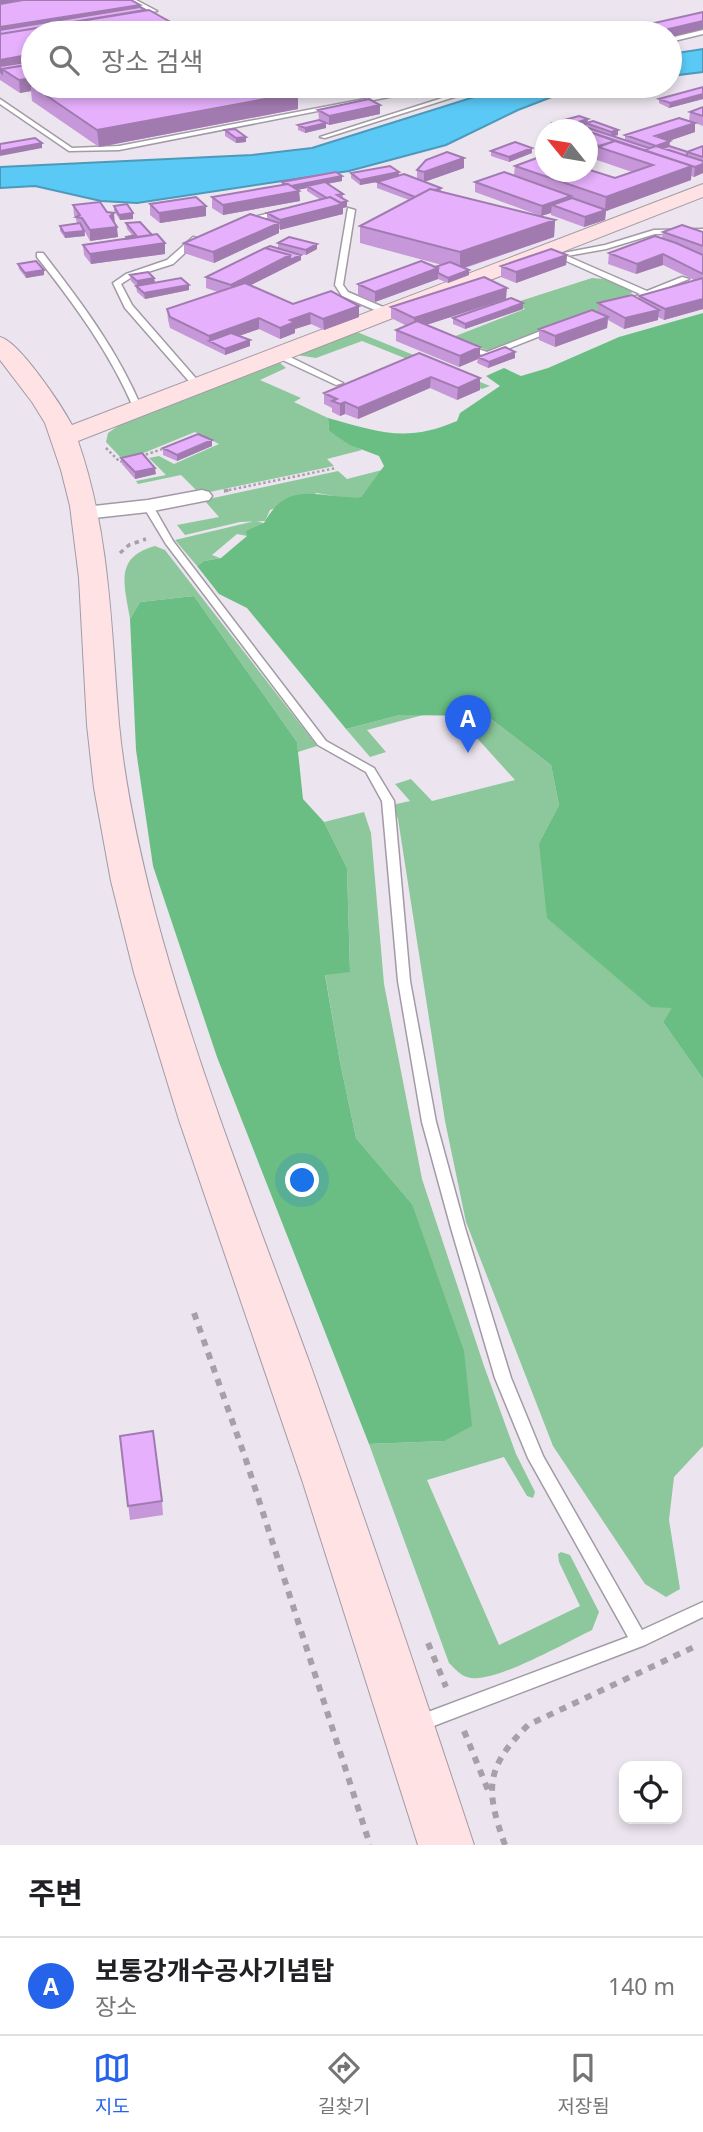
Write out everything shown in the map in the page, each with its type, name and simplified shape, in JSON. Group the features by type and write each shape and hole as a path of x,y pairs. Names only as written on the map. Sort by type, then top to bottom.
{"main road":[{"path":"64,437 387,312 552,252 703,190"},
{"path":"0,344 57,421 64,437 85,513 96,578 103,724 111,793 128,880 154,977 193,1100 346,1535 446,1845"}],"street":[{"path":"85,513 148,506 202,496"}],"lane":[{"path":"132,0 154,11"},
{"path":"682,37 703,32"},
{"path":"0,101 71,150 119,148 379,98"},
{"path":"323,137 448,98"},
{"path":"0,113 13,111"},
{"path":"351,210 339,285 345,293 387,312"},
{"path":"236,222 286,211"},
{"path":"552,252 606,247 654,232 703,231"},
{"path":"197,386 128,306 117,283 125,275 153,270 170,262 197,238 207,234"},
{"path":"552,252 647,294"},
{"path":"40,255 75,299 127,379 138,409"},
{"path":"623,303 685,279"},
{"path":"451,341 487,355 561,327"},
{"path":"277,355 339,383"},
{"path":"148,506 165,535 322,743 370,771 387,801 404,981 429,1122 503,1378 536,1458 639,1640"},
{"path":"408,1728 639,1640 703,1609"}],"path":[{"path":"202,496 336,468"},
{"path":"116,562 121,550 129,545 165,535"},
{"path":"194,1313 245,1457 370,1845"},
{"path":"424,1631 433,1658"},
{"path":"505,1845 490,1795 492,1767 506,1746 528,1725 694,1647"}],"green space":[{"path":"592,278 630,289 632,293 627,296 630,300 489,351 453,337 525,309 514,303"},
{"path":"703,313 703,1079 663,1022 672,1008 651,1007 547,918 539,843 559,805 551,765 487,716 400,715 346,729 247,608 219,594 197,566 204,561 221,558 247,536 246,531 264,523 274,509 295,495 361,497 384,466 379,456 350,445 329,431 328,418 393,433 422,432 439,428 457,421 460,413 500,386 486,376 504,368 521,376 548,368 619,337"},
{"path":"357,332 490,386 482,389 362,341 316,358 297,355"},
{"path":"279,362 286,368 260,380 301,398 294,402 328,418 329,431 362,450 327,459 334,466 200,494 181,475 138,484 136,481 166,475 149,458 159,456 174,464 219,444 195,432 122,459 106,442 108,433 124,422"},
{"path":"382,470 361,497 344,498 317,493 270,510 265,521 240,522 185,535 177,525 219,517 204,500 338,471 347,479"},
{"path":"255,521 264,523 247,536 237,534 212,555 220,558 204,561 197,566 175,540"},
{"path":"155,546 165,550 317,746 298,752 297,742 194,596 140,602 130,619 125,585 127,565 142,551"},
{"path":"194,596 297,742 303,799 324,822 347,868 350,972 325,975 356,1138 412,1204 464,1351 472,1426 444,1441 369,1444 217,1057 153,866 136,750 130,619 140,602"},
{"path":"400,715 423,715 367,730 386,752 370,757 346,729"},
{"path":"457,716 487,716 551,765 559,805 539,843 673,1008 663,1022 703,1079 703,1446 674,1477 669,1520 680,1589 666,1597 645,1584 553,1446 466,1222 445,1121 398,819 392,805 410,801 395,784 411,779 432,801 515,780"},
{"path":"364,812 371,833 384,984 422,1179 484,1366 516,1454 535,1492 533,1498 527,1496 504,1457 427,1480 499,1645 580,1606 559,1562 558,1554 561,1552 570,1555 599,1612 592,1630 514,1668 483,1678 465,1676 449,1663 369,1444 444,1441 412,1204 356,1138 325,974 350,971 347,868 324,822"}],"water":[{"path":"703,49 703,72 682,75 682,52"},
{"path":"471,98 549,98 446,145 349,171 137,203 101,201 35,186 0,188 0,167 252,155 312,148"}],"building":[{"path":"23,0 131,0 140,5 38,21 21,21 21,24 0,27 0,4"},
{"path":"140,7 145,10 79,21 55,21"},
{"path":"149,10 169,21 81,21"},
{"path":"703,12 703,21 682,26 682,21 663,21"},
{"path":"21,27 21,31 0,34 0,30"},
{"path":"21,31 21,56 0,60 0,34"},
{"path":"21,63 21,66 2,69 2,73 0,66"},
{"path":"21,66 21,80 19,80 2,69"},
{"path":"703,87 703,94 670,103 659,99 682,98 682,93"},
{"path":"50,98 271,98 97,130"},
{"path":"369,99 380,105 329,116 318,110"},
{"path":"703,107 703,116 690,112"},
{"path":"679,118 695,123 655,136 670,141 656,146 625,135"},
{"path":"319,120 326,123 305,128 298,125"},
{"path":"598,123 618,130 611,132 598,127"},
{"path":"235,129 246,137 236,138 225,130"},
{"path":"598,131 649,148 644,150 598,135"},
{"path":"598,135 615,141 599,146"},
{"path":"35,138 42,143 0,151 0,144"},
{"path":"615,141 692,166 606,197 562,182 598,182 598,173 615,178 653,165 598,147"},
{"path":"515,142 532,148 509,157 491,151"},
{"path":"656,146 703,161 703,164 695,167 644,150"},
{"path":"669,146 691,153 687,152 687,156 663,148"},
{"path":"703,146 703,157 687,152"},
{"path":"447,152 464,158 424,172 417,170 426,160"},
{"path":"535,159 535,173 515,166"},
{"path":"390,166 399,172 360,180 351,173"},
{"path":"336,172 342,176 291,186 282,182"},
{"path":"504,172 571,196 542,206 475,182"},
{"path":"404,174 441,188 430,189 415,197 377,182"},
{"path":"325,182 343,194 337,195 347,201 340,203 307,186"},
{"path":"288,184 299,191 223,205 212,197"},
{"path":"430,189 555,220 460,252 360,226"},
{"path":"196,197 206,206 159,213 150,204"},
{"path":"330,197 343,204 280,220 267,213"},
{"path":"572,198 606,210 585,217 552,205"},
{"path":"100,202 107,212 114,213 110,216 117,227 90,230 82,218 76,217 80,215 73,205"},
{"path":"127,204 133,213 119,215 114,206"},
{"path":"250,214 279,223 213,252 184,243"},
{"path":"140,222 152,235 127,239 126,237 136,235 126,223"},
{"path":"80,223 84,231 64,233 60,226"},
{"path":"682,225 703,232 703,246 663,232"},
{"path":"157,234 165,243 90,254 83,245"},
{"path":"655,236 703,255 703,274 663,254 637,264 609,253"},
{"path":"289,237 317,244 306,250 278,243"},
{"path":"270,246 301,255 290,260 290,255 265,248"},
{"path":"265,248 290,255 231,285 206,277"},
{"path":"551,249 567,255 516,272 501,266"},
{"path":"36,261 44,270 25,273 18,264"},
{"path":"421,261 438,268 375,292 358,284"},
{"path":"450,262 469,270 448,278 438,273 438,268 435,267"},
{"path":"148,272 154,278 137,281 130,275"},
{"path":"484,277 507,288 414,318 391,307"},
{"path":"181,278 189,285 144,293 136,286"},
{"path":"703,278 703,299 665,309 639,296"},
{"path":"245,283 293,304 331,291 359,306 323,319 310,313 290,320 295,322 280,328 259,318 209,336 170,317 167,309"},
{"path":"632,295 659,310 625,318 598,303"},
{"path":"511,298 523,303 465,324 453,318"},
{"path":"592,310 608,317 555,336 539,329"},
{"path":"417,321 480,347 460,356 396,330"},
{"path":"231,333 250,340 225,349 209,341"},
{"path":"505,347 515,352 489,362 478,357"},
{"path":"419,353 480,378 458,388 431,377 358,408 345,402 340,404 332,401 337,399 324,393"},
{"path":"198,434 212,440 177,455 163,448"},
{"path":"142,453 155,468 135,472 121,458"},
{"path":"153,1431 162,1501 128,1506 120,1436"}],"place":[{"name":"보통강개수공사기념탑","path":"468,753"}]}
